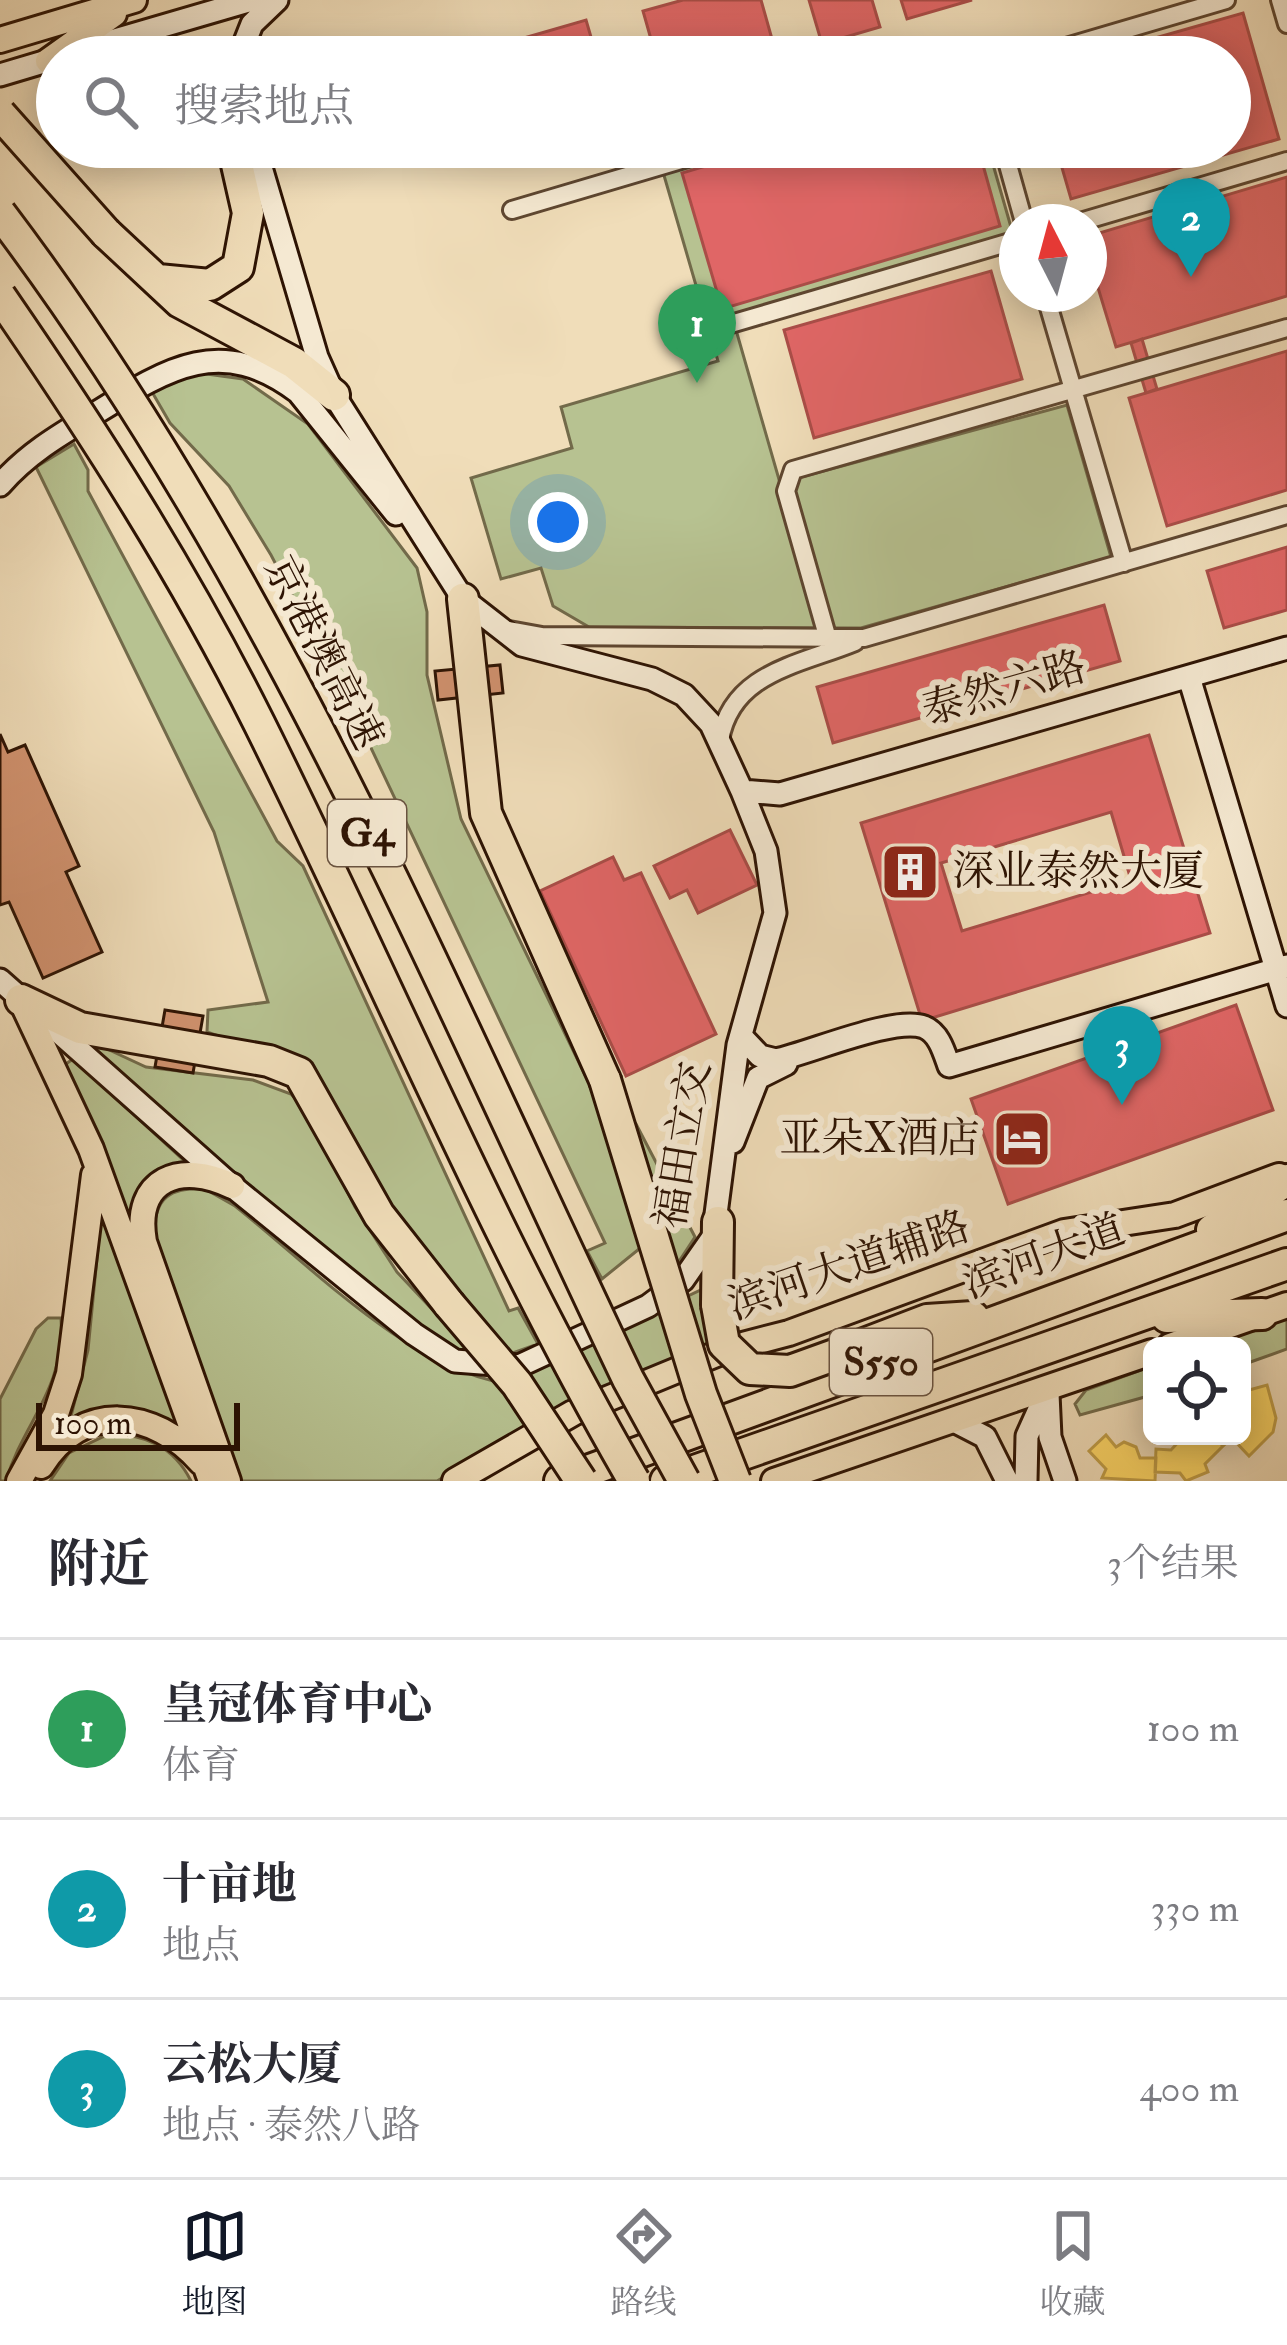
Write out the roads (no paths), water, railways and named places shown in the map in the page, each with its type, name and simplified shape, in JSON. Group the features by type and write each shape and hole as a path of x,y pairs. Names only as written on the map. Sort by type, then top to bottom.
{"highway":[{"path":"0,115 36,155"},
{"path":"48,168 147,276 202,317 271,350 334,394"},
{"path":"147,276 171,285 210,286 238,267 254,183 245,168"},
{"name":"京港澳高速","path":"0,213 72,308 256,609 628,1379 684,1481"},
{"name":"G4","path":"0,296 113,464 209,629 502,1233 634,1481"},
{"path":"471,607 486,813 605,1080 694,1375 735,1481"},
{"path":"10,990 80,1028 269,1061 299,1073 379,1215 517,1384 585,1476"},
{"path":"1174,1255 1287,1177"},
{"name":"滨河大道","path":"560,1481 585,1476 1009,1314 1287,1215"},
{"path":"718,1222 717,1305 724,1344 750,1369 790,1371 927,1320 1009,1314"},
{"name":"滨河大道","path":"666,1481 1287,1264"},
{"path":"1137,1318 1275,1310"}],"main road":[{"path":"0,40 136,0"},
{"path":"88,36 136,0"},
{"path":"10,990 57,1067 217,1473"},
{"path":"34,1481 79,1326 94,1208 91,1149"},
{"path":"217,1473 144,1242 141,1214 153,1190 177,1175 208,1176 232,1186"},
{"name":"滨河大道辅路","path":"454,1481 573,1413 731,1348 789,1333 1064,1232 1175,1215 1287,1177"},
{"path":"1196,1337 1275,1310"},
{"path":"774,1481 1143,1355"},
{"path":"19,1481 42,1450 85,1425 128,1418 172,1433 217,1473"},
{"path":"542,1481 585,1476"}],"street":[{"path":"41,28 96,0"},
{"path":"130,36 252,0"},
{"path":"247,36 252,24 277,0"},
{"path":"1103,36 1226,0"},
{"path":"1280,0 1287,24"},
{"path":"0,75 36,64"},
{"path":"1107,214 1287,161"},
{"name":"福田立交","path":"254,168 254,183 334,394 442,569"},
{"path":"512,209 653,168"},
{"path":"1009,168 1019,204"},
{"path":"717,328 999,246"},
{"path":"1050,312 1124,563"},
{"path":"828,639 786,491 793,470 1287,328"},
{"name":"福田立交","path":"0,484 33,452 154,377 191,363 237,362 278,377 314,408 471,607 502,634 543,654 668,685 698,708 720,740 757,829 772,874 775,913 741,1036 718,1222 707,1252 667,1294 519,1366 493,1368 437,1352 232,1186 10,990"},
{"path":"720,740 726,712 746,687 864,638 1287,514"},
{"path":"471,607 521,634 542,637 864,638"},
{"name":"泰然六路","path":"742,791 779,794 1287,652"},
{"path":"1190,680 1281,968 1287,1006"},
{"name":"泰然六路","path":"757,829 767,812 786,802 1190,680"},
{"path":"741,1036 772,1060 909,1026 934,1034 949,1066 1281,968"},
{"path":"724,1165 763,1073 909,1026"},
{"path":"1026,1481 1027,1436 1049,1387"},
{"path":"1049,1387 1050,1437 1064,1481"},
{"path":"955,1421 985,1437 1007,1481"}],"place":[{"name":"十亩地","path":"1191,277"},
{"name":"皇冠体育中心","path":"697,383"},
{"name":"深业泰然大厦","path":"910,872"},
{"name":"云松大厦","path":"1122,1105"},
{"name":"亚朵X酒店","path":"1022,1139"}]}
